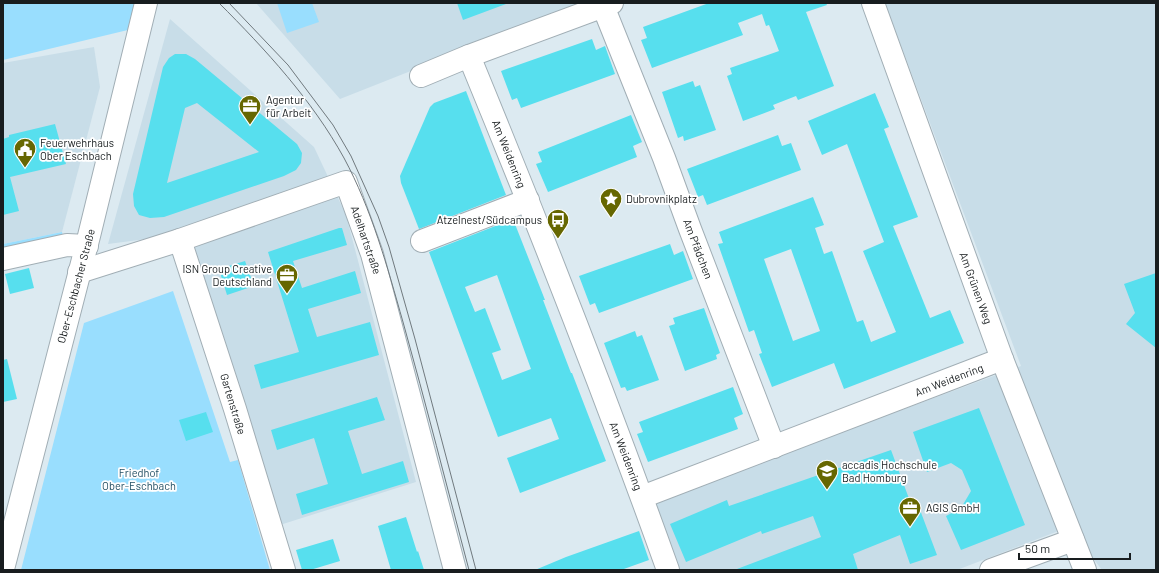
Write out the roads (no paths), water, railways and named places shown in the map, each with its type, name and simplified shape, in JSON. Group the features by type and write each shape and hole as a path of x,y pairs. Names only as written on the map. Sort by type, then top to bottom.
{"street":[{"name":"Ober-Eschbacher Straße","path":"3,569 87,246 146,3"},
{"name":"Am Grünen Weg","path":"872,3 1002,359 1085,570"},
{"path":"421,76 600,6"},
{"name":"Am Pfädchen","path":"600,6 664,158 774,447"},
{"name":"Am Weidenring","path":"469,56 528,200 642,497 1002,359"},
{"name":"Adelhartstraße","path":"79,272 180,240 346,182 372,254 455,570"},
{"path":"422,241 528,200"},
{"name":"Gartenstraße","path":"180,240 235,409 284,570"},
{"path":"3,259 67,245 87,246"},
{"path":"642,497 668,570"},
{"path":"991,570 1073,540"}],"tram line":[{"path":"219,3 271,57 318,116 344,158 363,198 385,259 397,301 469,570"},
{"path":"229,3 288,65 333,125 351,156 378,216 389,247 415,339 476,570"}],"place":[{"name":"Agentur für Arbeit","path":"250,126"},
{"name":"Feuerwehrhaus Ober Eschbach","path":"25,168"},
{"name":"Dubrovnikplatz","path":"611,218"},
{"name":"Atzelnest/Südcampus","path":"558,240"},
{"name":"ISN Group Creative Deutschland","path":"287,294"},
{"name":"accadis Hochschule Bad Homburg","path":"827,490"},
{"name":"AGIS GmbH","path":"910,528"}],"park label":[{"name":"Friedhof Ober-Eschbach","path":"139,479"}]}
